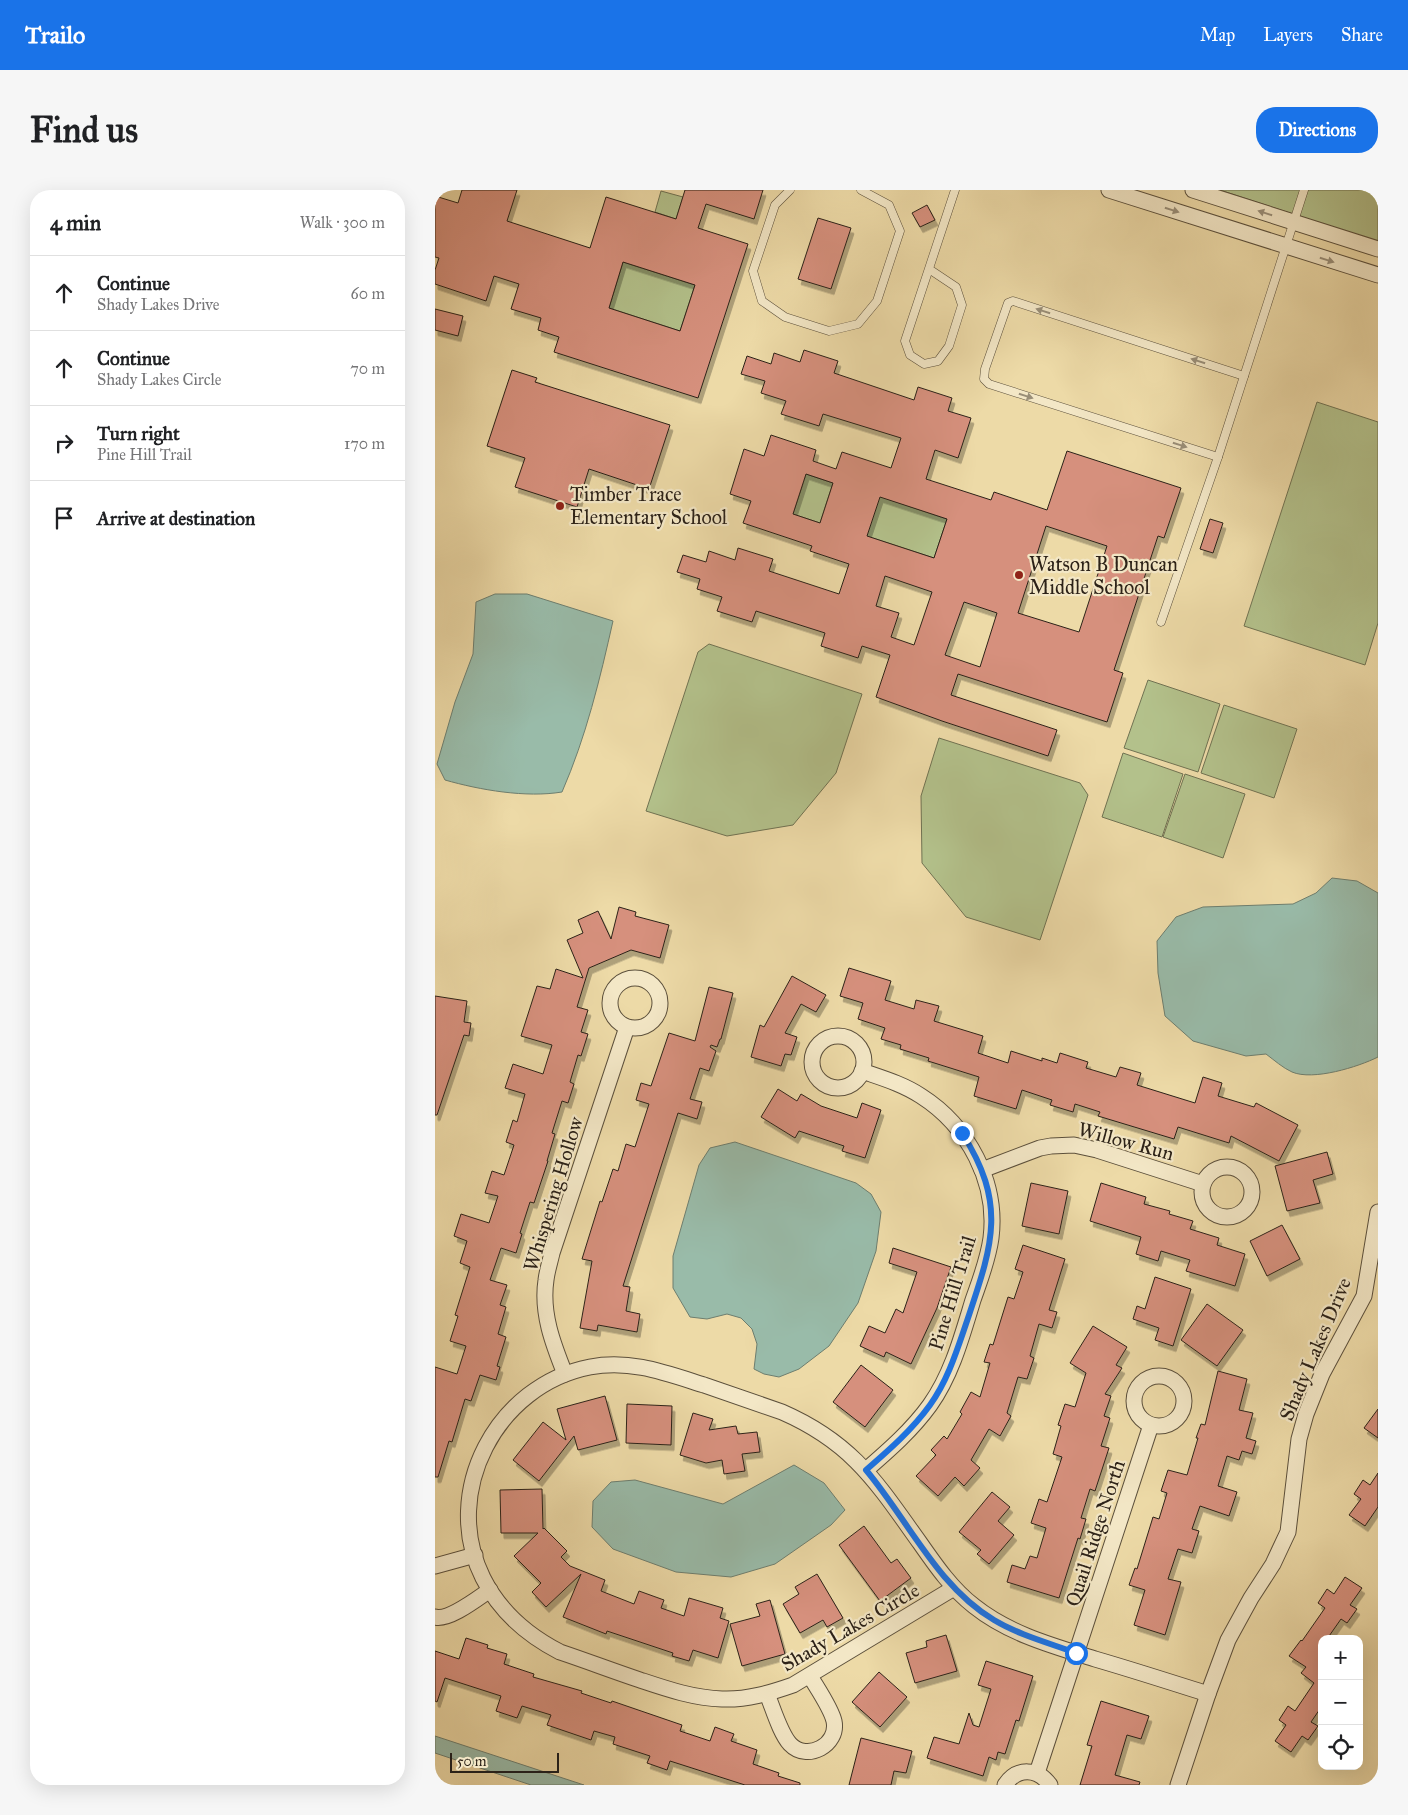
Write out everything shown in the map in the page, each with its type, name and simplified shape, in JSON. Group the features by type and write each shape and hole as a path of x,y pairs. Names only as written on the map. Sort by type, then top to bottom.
{"street":[{"path":"1109,190 1378,275"},
{"path":"1193,190 1378,249"},
{"name":"Whispering Hollow","path":"565,1374 550,1336 545,1312 546,1280 552,1253 627,1027"},
{"name":"Pine Hill Trail","path":"862,1070 900,1084 920,1095 938,1108 962,1133 974,1152 982,1170 991,1214 991,1237 987,1259 954,1359 930,1404 911,1428 866,1470"},
{"name":"Willow Run","path":"982,1170 1040,1148 1074,1145 1097,1150 1203,1184"},
{"name":"Shady Lakes Drive","path":"1178,1785 1228,1640 1251,1598 1273,1564 1287,1532 1299,1439 1322,1374 1364,1296 1378,1212"},
{"name":"Shady Lakes Circle","path":"611,1364 634,1365 656,1369 801,1421 828,1436 866,1470 954,1588 810,1676 793,1685 767,1694 747,1698 699,1697 676,1692 560,1652 543,1643 507,1615 483,1577 471,1542 469,1498 474,1475 483,1449 495,1429 526,1396 544,1384 565,1374 589,1367 611,1364"},
{"name":"Quail Ridge North","path":"1037,1773 1151,1425"},
{"path":"435,1566 475,1555"},
{"path":"954,1588 973,1606 1018,1632 1076,1653 1208,1694"},
{"path":"435,1617 440,1618 456,1612 490,1590"},
{"path":"767,1694 790,1744 805,1752 823,1748 831,1738 834,1730 834,1721 810,1676"},
{"path":"1005,1785 1009,1779 1019,1772 1028,1771 1037,1773 1051,1785"}],"lane":[{"path":"790,190 775,205 753,271 762,301 785,317 829,331 858,324 877,301 900,231 889,205 861,190"},
{"path":"929,269 956,287 961,305 949,346 938,360 924,364 910,355 905,341 955,190"},
{"path":"1161,622 1218,457 1304,190"},
{"path":"1218,457 989,384 984,379 985,369 1008,304 1013,301 1244,376"}],"green space":[{"path":"1220,190 1378,190 1378,242"},
{"path":"661,191 683,197 676,219 655,212"},
{"path":"623,262 695,285 680,331 609,308"},
{"path":"1317,402 1378,422 1378,623 1365,665 1244,626"},
{"path":"806,474 833,483 820,523 793,514"},
{"path":"858,489 947,519 934,558 845,529"},
{"path":"709,644 862,694 836,773 793,825 727,836 646,811 698,652"},
{"path":"1148,680 1220,704 1198,772 1124,748"},
{"path":"1224,705 1297,729 1274,798 1201,773"},
{"path":"939,738 1080,783 1088,795 1040,940 966,917 922,863 921,796"},
{"path":"1123,753 1183,774 1162,837 1102,817"},
{"path":"1185,774 1245,794 1223,858 1163,837"}],"shaded area":[{"path":"495,594 527,594 613,621 585,729 562,792 533,794 473,787 445,780 437,764 455,702 473,654 476,602"},
{"path":"1332,878 1357,881 1378,893 1378,1057 1335,1072 1311,1075 1301,1074 1292,1072 1266,1054 1246,1056 1193,1041 1165,1016 1158,973 1157,941 1176,917 1203,907 1293,904 1316,893"},
{"path":"735,1142 856,1183 871,1194 881,1212 876,1251 858,1303 829,1346 799,1369 779,1377 764,1374 754,1369 757,1344 752,1329 741,1318 727,1314 707,1319 690,1317 673,1288 673,1256 699,1165 710,1148"},
{"path":"794,1465 824,1483 845,1510 831,1525 775,1564 731,1577 676,1572 613,1549 592,1527 593,1501 611,1482 635,1480 723,1504"},
{"path":"435,1736 584,1785 531,1785 435,1753"}],"building":[{"path":"462,190 517,190 507,221 590,248 606,197 676,219 685,190 763,190 754,219 706,204 698,228 748,244 698,398 554,352 559,337 538,330 541,318 511,309 519,284 494,276 486,301 435,284 435,270 439,258 435,257 435,196 458,203","holes":["623,262 695,285 680,331 609,308"]},
{"path":"927,205 935,220 920,227 912,213"},
{"path":"818,218 851,228 831,289 798,279"},
{"path":"435,309 463,316 458,336 435,330"},
{"path":"804,350 838,361 834,373 914,400 918,387 952,398 948,411 971,418 958,458 935,450 926,479 991,500 994,492 1047,510 1067,451 1181,488 1164,538 1158,536 1114,670 1123,673 1107,722 958,674 951,695 1057,730 1048,756 942,721 876,697 890,655 862,646 858,658 821,646 825,633 756,611 752,622 717,611 722,597 697,589 700,579 677,572 683,555 706,562 709,551 735,560 738,548 773,559 769,571 839,594 849,564 810,551 812,546 743,523 751,501 730,494 744,449 764,456 771,435 816,450 813,461 836,469 842,452 891,468 901,438 823,414 819,426 781,414 786,401 761,393 765,381 741,374 747,356 771,364 774,353 800,362","holes":["806,474 833,483 820,523 793,514","880,497 947,519 934,558 867,536","1046,526 1107,546 1079,632 1018,613","885,576 932,592 914,645 891,637 899,613 876,606","964,602 997,613 980,667 945,655"]},
{"path":"512,370 537,378 535,382 670,425 649,489 589,469 577,507 515,487 525,458 487,446"},
{"path":"1210,519 1223,523 1213,553 1200,549"},
{"path":"619,907 636,912 635,916 669,925 660,958 631,950 589,968 577,1007 588,1010 581,1032 588,1034 581,1056 578,1055 570,1082 574,1084 568,1103 562,1101 552,1133 555,1134 548,1161 534,1203 530,1202 516,1253 501,1248 490,1280 507,1285 500,1305 506,1307 498,1334 506,1337 497,1366 500,1367 496,1380 480,1375 471,1401 465,1399 452,1442 449,1441 438,1477 435,1477 435,1367 457,1374 466,1346 450,1341 458,1316 455,1315 470,1267 460,1263 467,1241 454,1236 461,1214 489,1223 498,1196 485,1193 492,1171 504,1175 514,1145 506,1142 513,1120 517,1122 525,1094 505,1088 513,1064 543,1074 552,1045 521,1036 537,986 550,989 556,969 583,978 567,940 583,933 578,920 598,911 611,939"},
{"path":"849,968 891,981 885,1000 914,1009 916,1000 939,1006 934,1021 983,1036 978,1053 1008,1063 1011,1051 1042,1061 1042,1058 1057,1063 1060,1053 1088,1062 1086,1068 1116,1077 1120,1067 1141,1073 1137,1085 1195,1103 1203,1077 1222,1083 1218,1096 1254,1107 1256,1103 1298,1125 1279,1161 1231,1136 1229,1143 1178,1127 1174,1139 1098,1116 1100,1112 1075,1104 1073,1112 1050,1105 1052,1100 1022,1090 1016,1109 974,1096 979,1077 928,1061 929,1058 900,1049 901,1045 881,1039 885,1028 858,1019 863,1003 840,996"},
{"path":"792,976 826,995 816,1012 801,1004 785,1033 797,1037 791,1055 785,1054 781,1066 751,1057 760,1025 764,1027"},
{"path":"709,987 733,993 721,1039 717,1047 711,1045 710,1047 716,1051 709,1071 700,1068 690,1099 702,1102 697,1119 678,1113 623,1286 630,1287 626,1311 640,1314 637,1332 598,1325 597,1331 580,1328 592,1261 582,1259 600,1201 602,1202 613,1169 618,1171 626,1144 635,1147 649,1104 636,1100 641,1083 651,1086 669,1033 695,1041"},
{"path":"435,996 467,1001 464,1022 471,1023 469,1036 464,1035 437,1115 435,1115"},
{"path":"778,1089 797,1101 801,1094 821,1106 857,1118 862,1103 881,1110 865,1158 842,1151 844,1146 799,1131 795,1138 761,1117"},
{"path":"1327,1152 1333,1174 1313,1180 1320,1203 1287,1211 1275,1166"},
{"path":"1031,1183 1068,1191 1059,1234 1022,1226"},
{"path":"1101,1183 1146,1197 1144,1204 1170,1211 1169,1214 1193,1221 1190,1229 1219,1238 1217,1245 1245,1254 1235,1286 1186,1271 1190,1260 1161,1251 1158,1261 1136,1254 1141,1237 1090,1221"},
{"path":"1282,1225 1300,1259 1267,1276 1250,1241"},
{"path":"1023,1245 1065,1259 1049,1310 1057,1312 1052,1328 1039,1324 1030,1356 1034,1358 1027,1379 1018,1377 1007,1413 1011,1416 1000,1436 989,1429 971,1460 980,1468 964,1486 955,1477 938,1496 916,1476 936,1455 931,1450 944,1436 947,1439 962,1414 960,1412 971,1392 980,1397 990,1363 984,1362 990,1344 993,1345 1008,1297 1014,1299 1023,1272 1015,1269"},
{"path":"893,1248 951,1267 937,1308 911,1364 886,1352 884,1357 860,1346 869,1326 885,1333 896,1309 903,1313 917,1272 889,1263"},
{"path":"1155,1277 1191,1289 1173,1346 1155,1340 1159,1328 1133,1319 1137,1306 1145,1309"},
{"path":"1207,1304 1243,1330 1217,1366 1181,1340"},
{"path":"1093,1326 1127,1347 1116,1365 1122,1368 1105,1394 1111,1396 1104,1416 1110,1418 1101,1446 1109,1448 1095,1491 1090,1489 1081,1518 1086,1519 1059,1598 1007,1582 1012,1565 1025,1569 1030,1556 1037,1558 1046,1528 1031,1523 1039,1499 1047,1502 1062,1457 1053,1454 1061,1426 1058,1425 1065,1404 1075,1407 1086,1373 1070,1363"},
{"path":"861,1365 893,1390 865,1427 833,1402"},
{"path":"1218,1371 1247,1379 1239,1410 1253,1413 1246,1438 1256,1441 1252,1454 1242,1451 1239,1460 1227,1456 1218,1486 1237,1492 1229,1516 1200,1506 1192,1529 1199,1531 1192,1553 1178,1549 1168,1579 1181,1582 1165,1635 1134,1625 1145,1590 1129,1585 1135,1568 1137,1569 1153,1517 1159,1519 1167,1493 1161,1491 1168,1470 1187,1475 1201,1424 1205,1425"},
{"path":"605,1396 617,1440 578,1450 574,1436 539,1481 513,1460 543,1422 566,1440 557,1409"},
{"path":"627,1404 672,1406 671,1445 626,1443"},
{"path":"1378,1409 1378,1438 1364,1428"},
{"path":"693,1413 713,1419 709,1430 736,1426 738,1434 757,1432 760,1452 742,1454 745,1471 724,1474 722,1460 706,1463 680,1455"},
{"path":"1378,1473 1378,1507 1365,1526 1349,1515 1361,1499 1354,1494 1363,1480 1370,1485"},
{"path":"542,1489 543,1529 567,1551 561,1557 570,1566 605,1580 601,1591 634,1604 639,1591 664,1600 661,1608 684,1616 689,1598 723,1608 720,1618 729,1621 718,1658 693,1650 689,1661 672,1656 673,1653 607,1631 606,1634 563,1617 581,1574 546,1607 532,1592 541,1583 514,1556 538,1533 501,1533 500,1490"},
{"path":"992,1492 1010,1507 998,1521 1014,1535 989,1564 977,1554 981,1550 959,1532"},
{"path":"864,1526 891,1563 897,1559 911,1578 880,1601 839,1545"},
{"path":"817,1574 843,1618 827,1627 823,1620 800,1633 783,1604 799,1594 795,1587"},
{"path":"1345,1577 1362,1588 1350,1605 1357,1609 1347,1623 1341,1619 1330,1635 1318,1635 1318,1712 1311,1722 1318,1726 1308,1740 1302,1736 1291,1752 1275,1741 1286,1725 1279,1720 1288,1706 1295,1711 1314,1683 1301,1673 1306,1667 1289,1656 1325,1608 1318,1603 1327,1589 1334,1594"},
{"path":"770,1600 785,1654 742,1666 730,1624 760,1616 756,1604"},
{"path":"946,1635 957,1671 915,1683 906,1653 927,1647 926,1641"},
{"path":"466,1638 488,1645 487,1648 507,1654 504,1664 534,1674 533,1677 582,1691 581,1693 611,1703 612,1701 682,1725 680,1731 710,1741 715,1727 734,1734 731,1741 757,1750 753,1764 779,1773 778,1776 800,1783 800,1785 745,1785 670,1761 667,1770 647,1763 650,1756 613,1744 615,1737 594,1731 591,1740 547,1725 551,1715 522,1706 517,1718 496,1711 501,1696 445,1678 437,1702 435,1701 435,1651 459,1659"},
{"path":"986,1661 1033,1676 1019,1721 1016,1720 1005,1754 998,1752 996,1760 989,1757 983,1776 927,1758 934,1737 959,1744 969,1713 973,1725 979,1727 991,1689 978,1685"},
{"path":"879,1672 907,1697 880,1727 852,1702"},
{"path":"1101,1701 1149,1716 1141,1739 1127,1735 1115,1775 1140,1782 1139,1785 1080,1785 1092,1746 1087,1745"},
{"path":"861,1738 912,1751 906,1773 894,1771 891,1785 849,1785"}],"place":[{"name":"Timber Trace Elementary School","path":"560,506"},
{"name":"Watson B Duncan Middle School","path":"1019,575"}],"route":[{"path":"962,1133 974,1152 982,1170 988,1192 991,1214 991,1237 987,1259 954,1359 941,1387 911,1428 866,1470 938,1568 954,1588 973,1606 1018,1632 1076,1653"}]}
